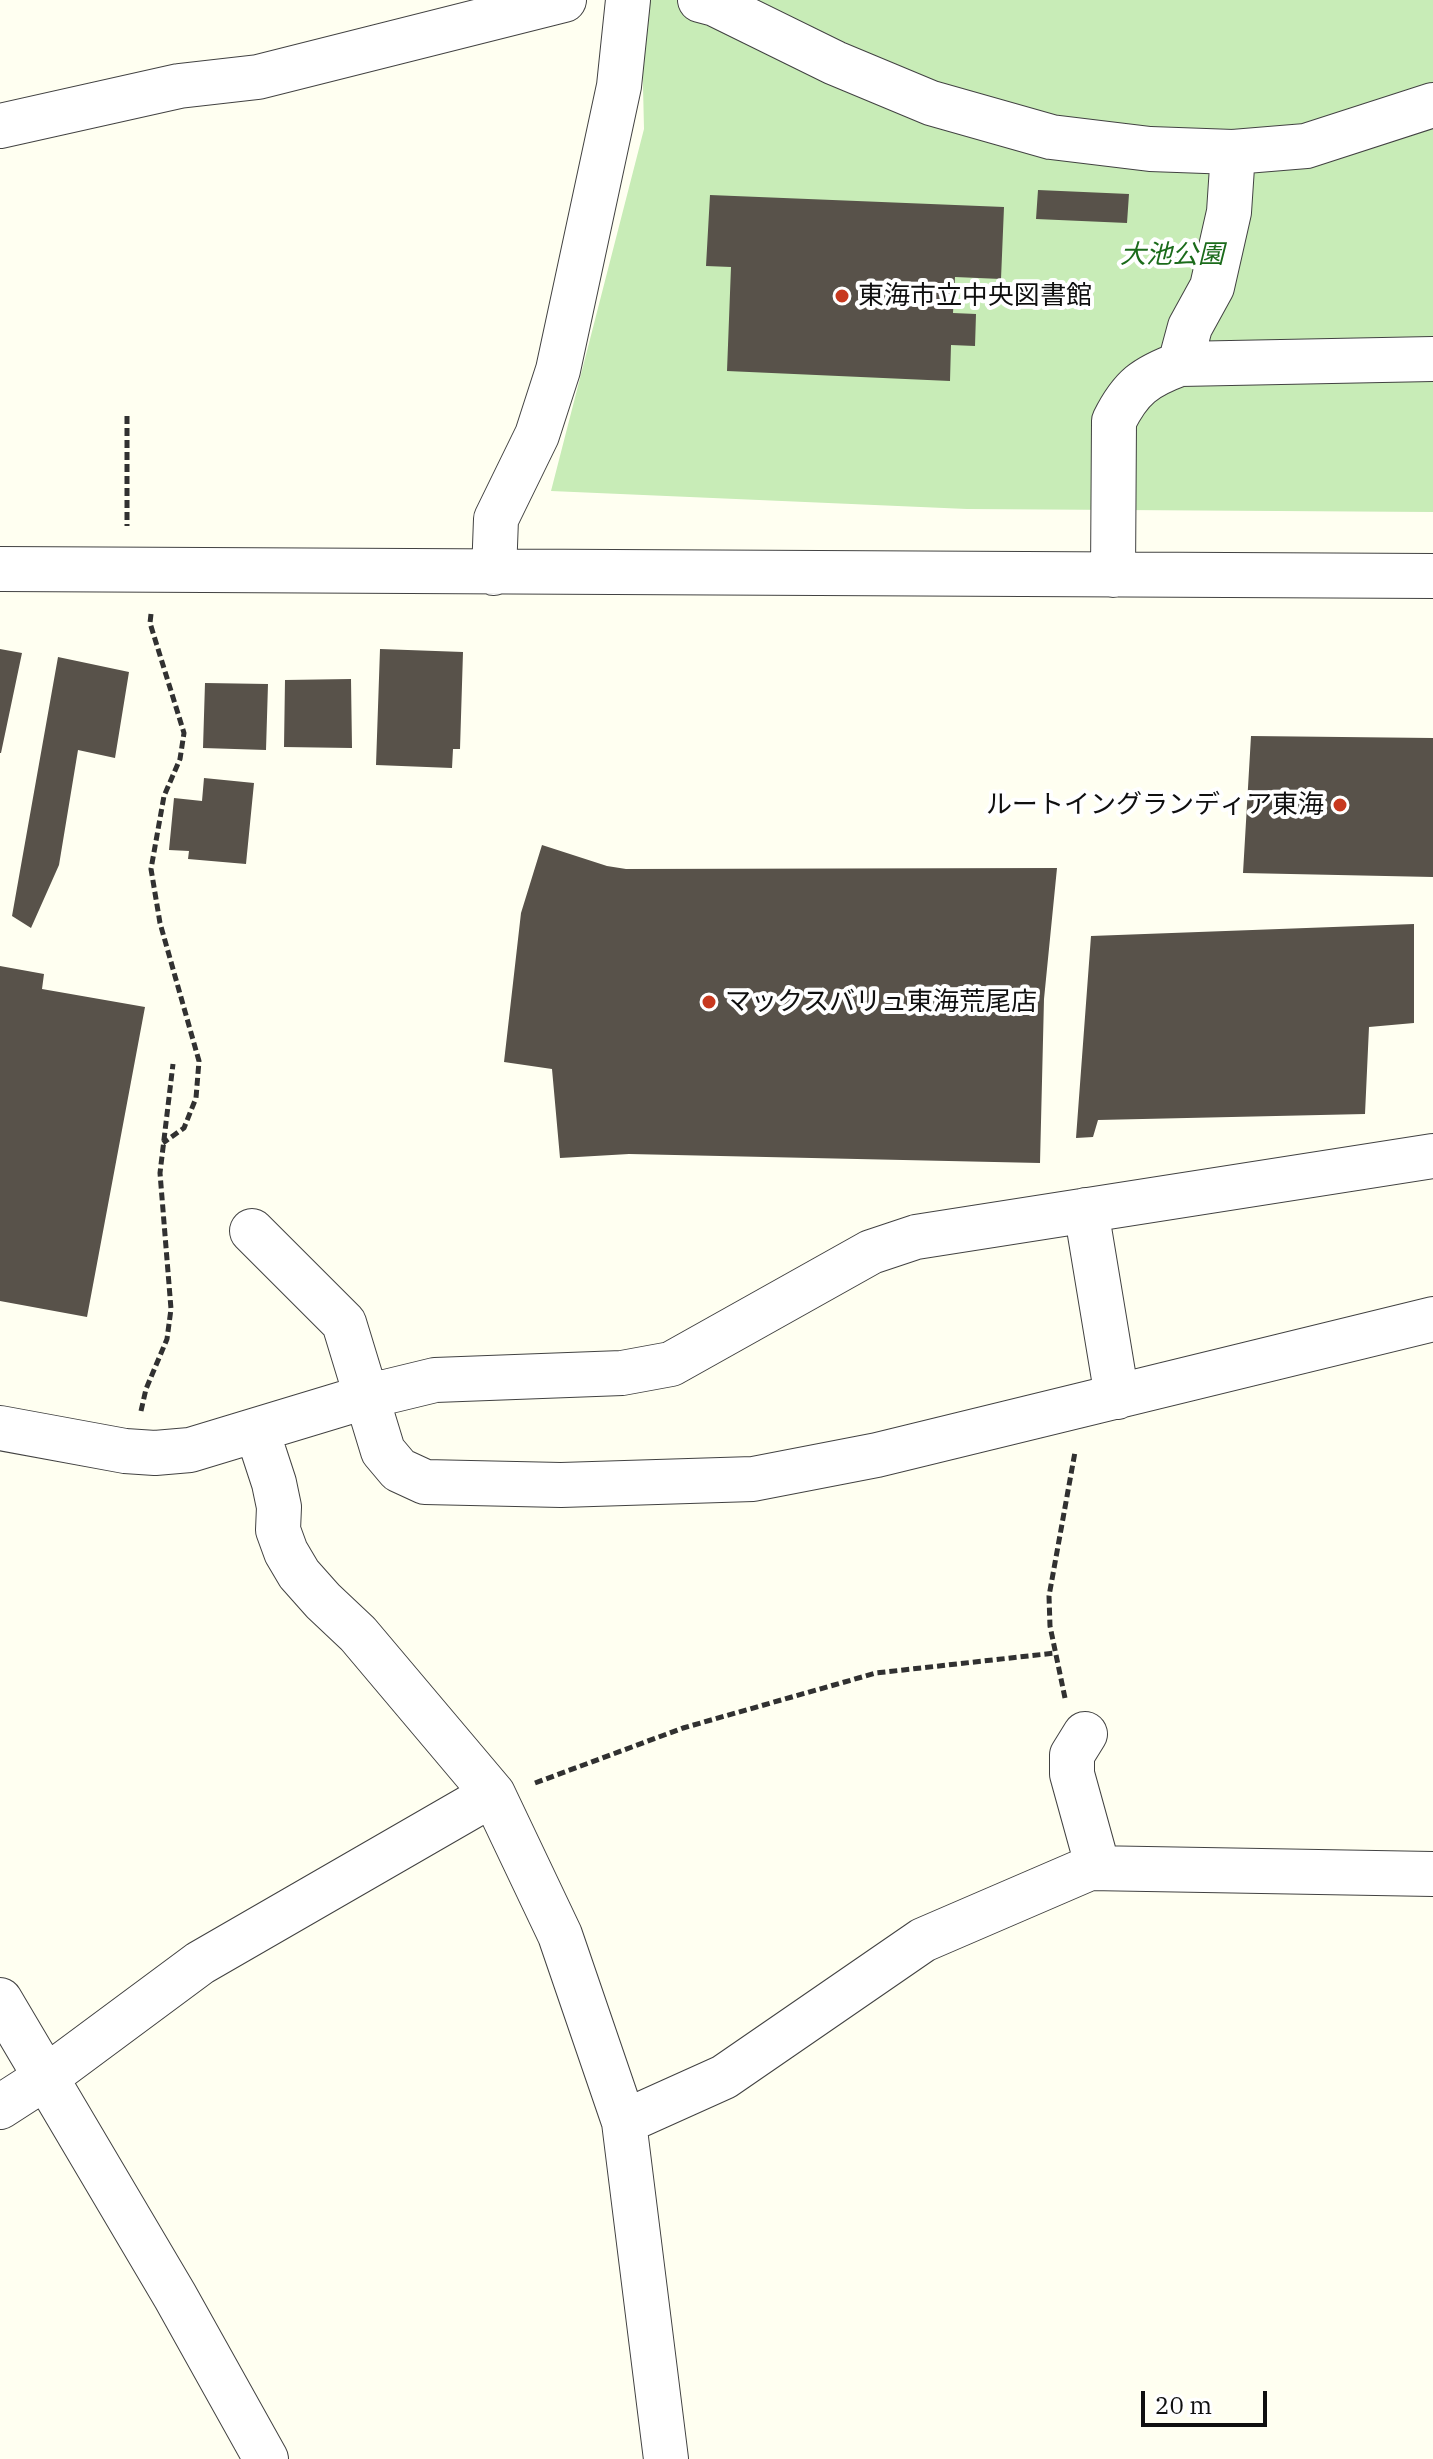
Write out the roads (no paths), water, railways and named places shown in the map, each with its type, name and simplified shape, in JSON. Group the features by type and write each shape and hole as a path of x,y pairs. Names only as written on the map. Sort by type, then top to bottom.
{"street":[{"path":"0,126 179,86 258,77 564,0"},
{"path":"494,573 496,519 537,435 558,370 619,86 628,0"},
{"path":"700,0 715,4 835,63 931,103 1051,137 1150,149 1233,152 1306,146 1433,105"},
{"path":"1180,364 1190,327 1212,287 1229,212 1233,152"},
{"path":"1113,575 1114,421 1136,386 1153,374 1180,364 1433,359"},
{"path":"0,569 1433,576"},
{"path":"0,1428 139,1452 190,1450 365,1397 435,1380 622,1373 671,1364 871,1252 916,1237 1433,1156"},
{"path":"1086,1210 1117,1397"},
{"path":"252,1231 344,1323 383,1451 399,1470 425,1482 561,1485 753,1479 877,1455 1433,1319"},
{"path":"257,1431 274,1483 279,1507 278,1530 299,1574 358,1634 495,1797 560,1935 624,2122 666,2459"},
{"path":"1082,1740 1072,1755 1072,1774 1098,1868"},
{"path":"0,2107 45,2078 200,1963 495,1797"},
{"path":"624,2122 724,2077 923,1940 1090,1868 1433,1874"},
{"path":"0,2000 175,2296 266,2459"}],"place":[{"name":"東海市立中央図書館","path":"842,296"},
{"name":"ルートイングランディア東海","path":"1340,805"},
{"name":"マックスバリュ東海荒尾店","path":"709,1002"}],"park label":[{"name":"大池公園","path":"1172,255"}]}
